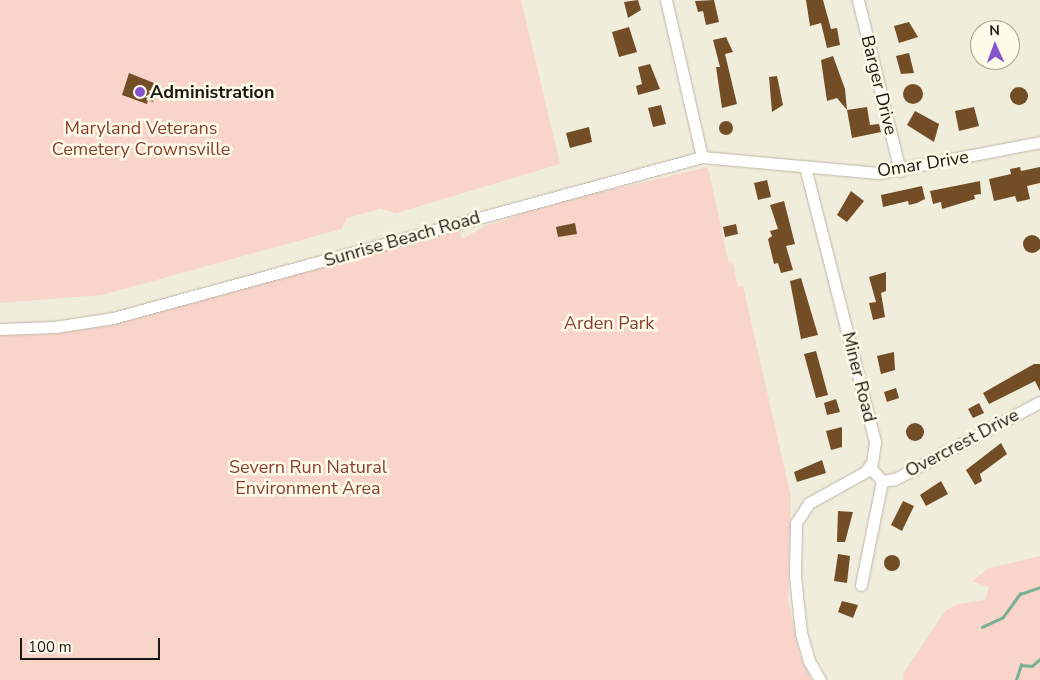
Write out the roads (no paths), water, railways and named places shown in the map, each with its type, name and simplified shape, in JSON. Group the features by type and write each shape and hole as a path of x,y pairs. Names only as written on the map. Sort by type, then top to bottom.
{"street":[{"path":"666,0 702,157"},
{"name":"Barger Drive","path":"858,0 900,171"},
{"name":"Omar Drive","path":"805,167 863,173 900,171 1040,142"},
{"name":"Sunrise Beach Road","path":"0,329 55,327 113,318 702,157 805,167"},
{"name":"Miner Road","path":"805,167 871,424 875,452 870,467"},
{"name":"Overcrest Drive","path":"882,481 895,479 1040,402"},
{"path":"820,680 809,662 801,633 795,576 796,523 809,503 870,467 882,481 861,585"}],"waterway":[{"path":"982,627 1003,617 1020,594 1040,587"},
{"path":"1016,680 1021,665 1032,666 1040,659"}],"place":[{"name":"Administration","path":"140,92"}],"park label":[{"name":"Maryland Veterans Cemetery Crownsville","path":"141,139"},
{"name":"Arden Park","path":"609,323"},
{"name":"Severn Run Natural Environment Area","path":"308,478"}]}
